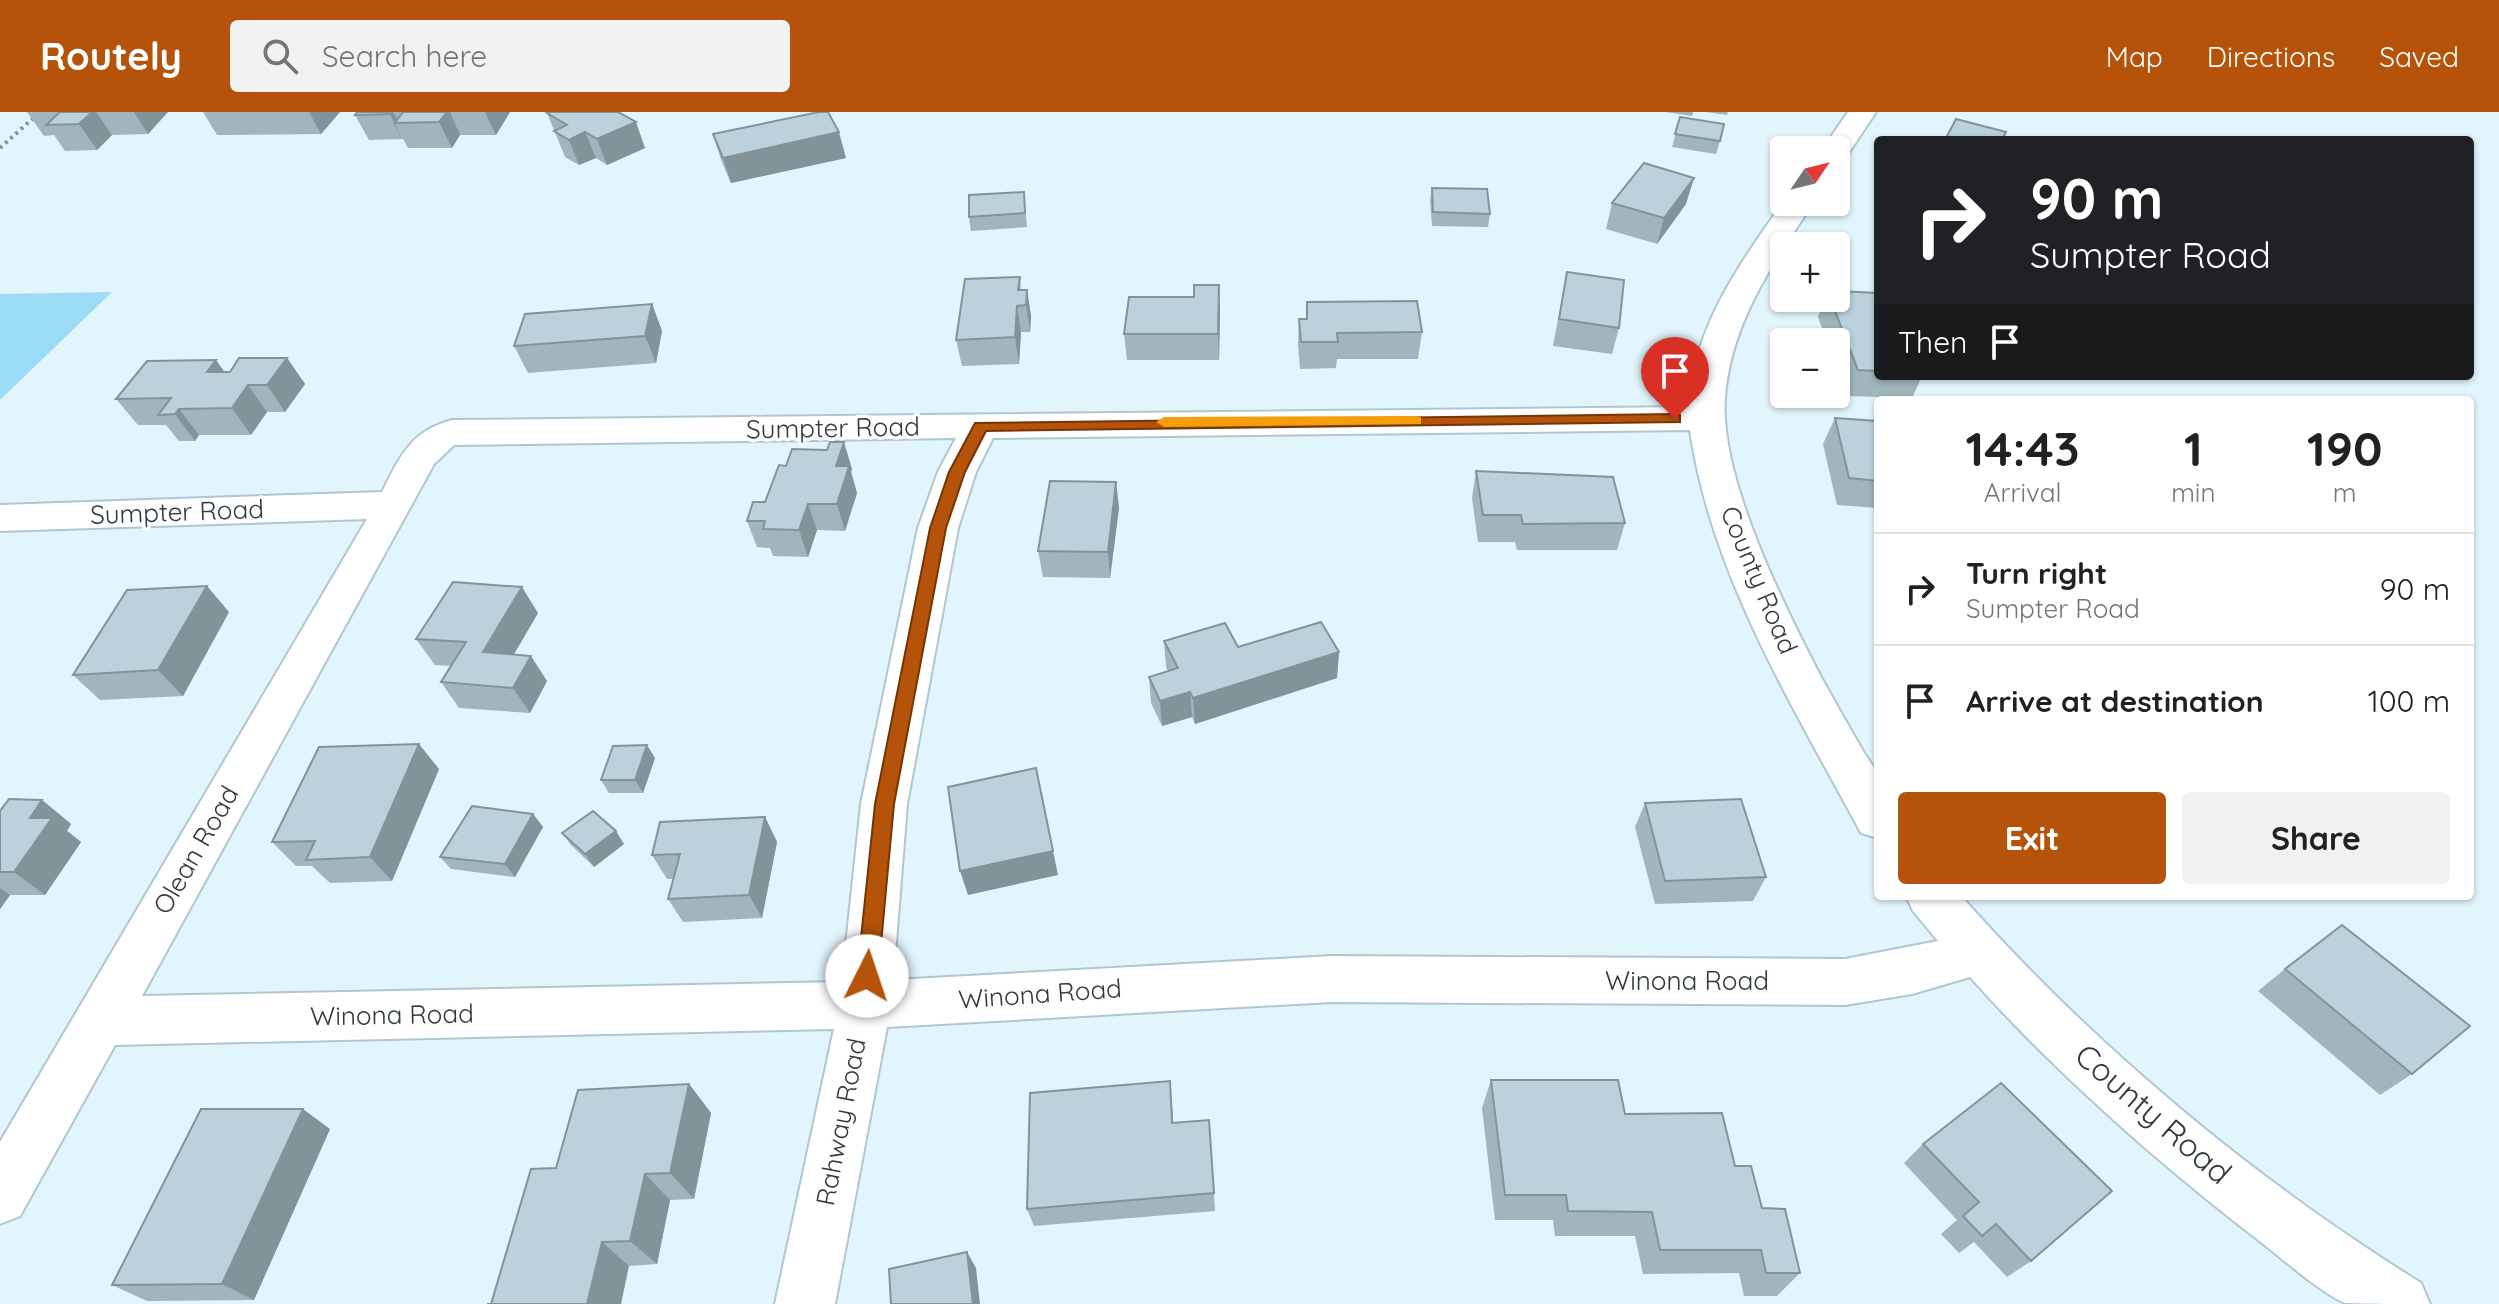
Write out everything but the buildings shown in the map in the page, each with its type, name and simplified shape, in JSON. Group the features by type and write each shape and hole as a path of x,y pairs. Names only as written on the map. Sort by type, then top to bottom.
{"street":[{"path":"1846,136 1862,112"},
{"name":"County Road","path":"1789,216 1754,265 1729,313 1712,366 1706,418 1723,498 1748,568 1815,707 1874,812"},
{"name":"Sumpter Road","path":"0,518 395,505 426,446 439,436 452,432 1706,418"},
{"name":"Rahway Road","path":"805,1304 865,1005 884,804 938,528 957,472 981,426"},
{"name":"Olean Road","path":"0,1196 395,505"},
{"name":"County Road","path":"1933,900 1978,952 2164,1130 2298,1235 2400,1304"},
{"name":"Winona Road","path":"98,1021 865,1005 1332,979 1845,982 1912,971 1978,952"}],"path":[{"path":"0,148 40,112"}],"shaded area":[{"path":"112,292 0,400 0,294"}],"slow traffic":[{"path":"1164,422 1415,420"}],"route":[{"path":"867,976 884,804 938,528 957,472 981,426 1675,419"}]}
